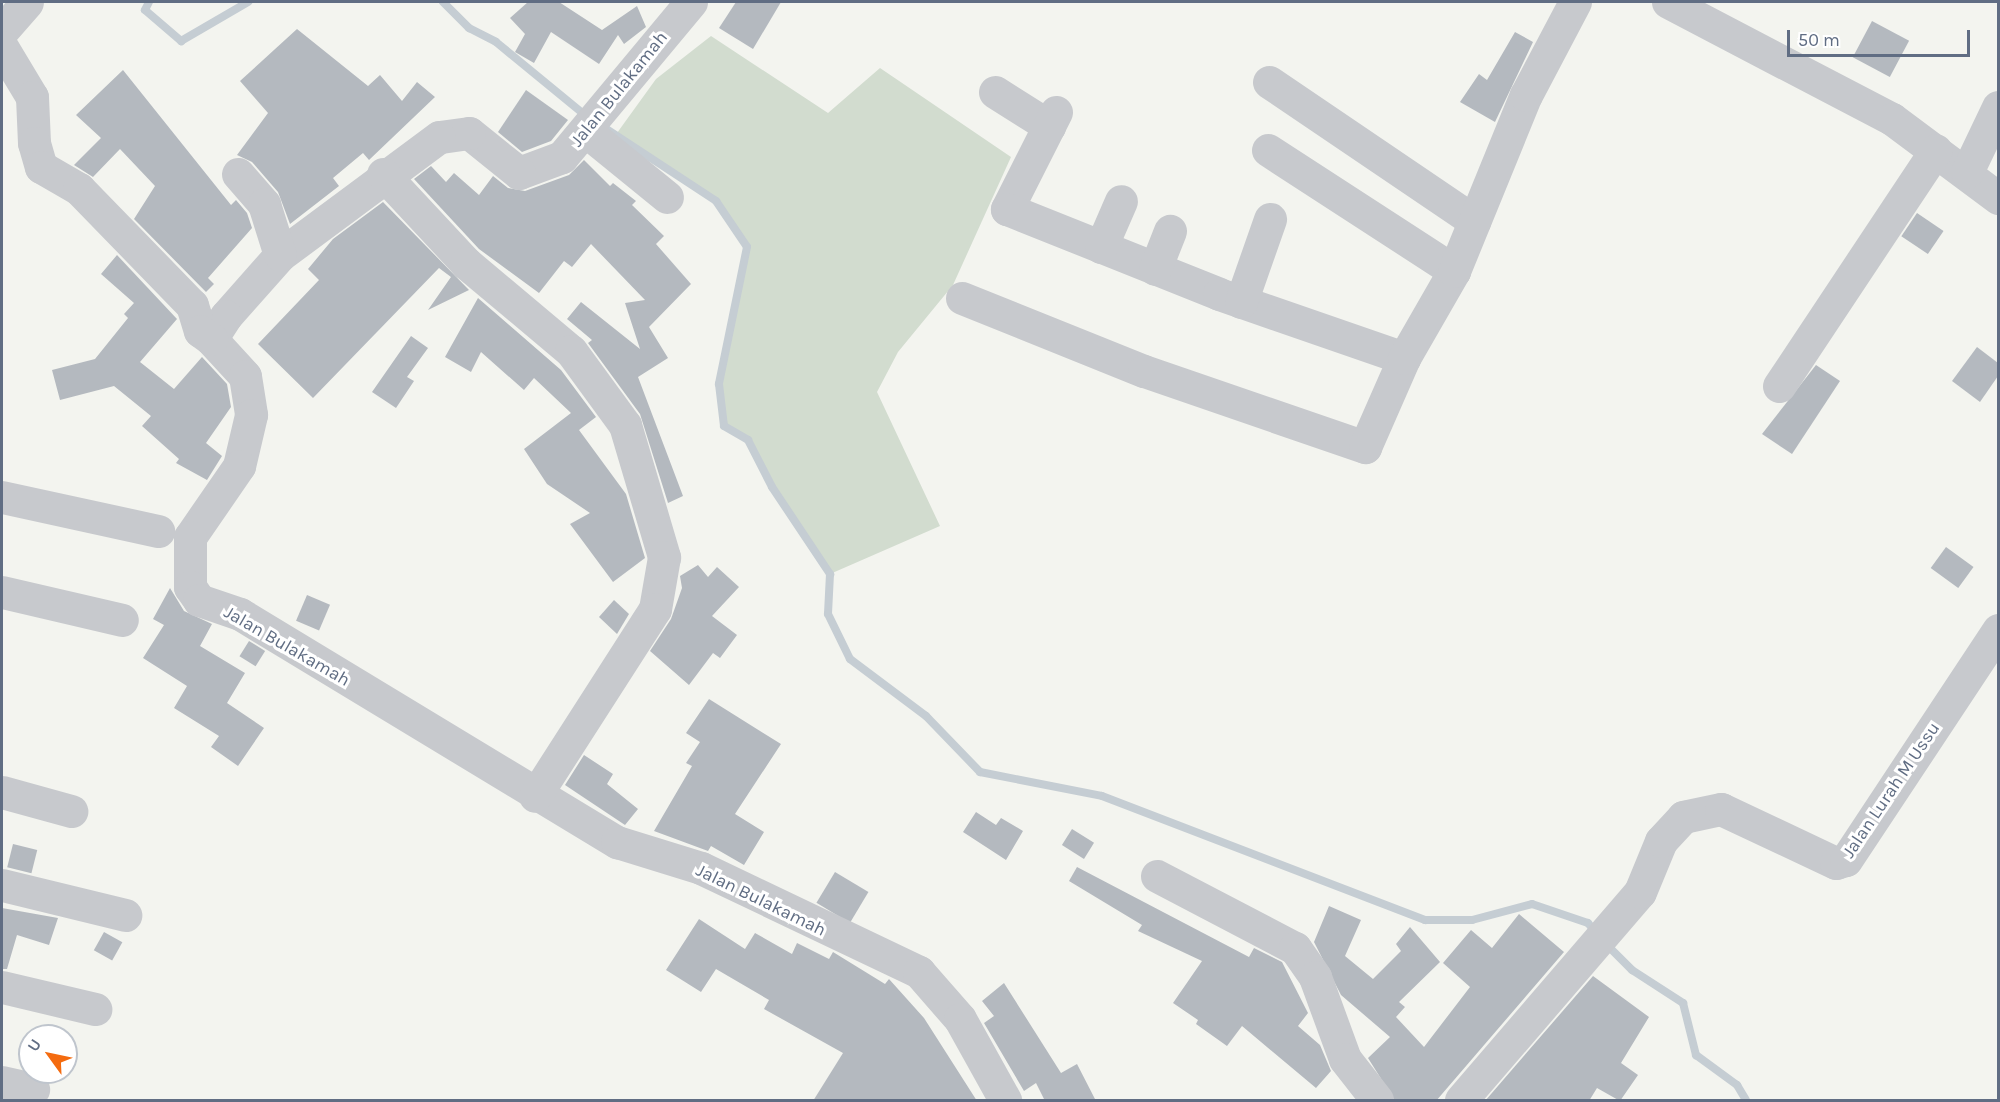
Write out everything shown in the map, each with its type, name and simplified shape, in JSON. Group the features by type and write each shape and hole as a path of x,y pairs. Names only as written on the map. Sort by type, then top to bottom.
{"street":[{"path":"2,31 27,2"},
{"name":"Jalan Bulakamah","path":"691,2 587,132 562,157 526,174 502,164 460,131 439,137 383,174 280,255 211,339 245,376 250,415 239,466 190,537 187,572 199,600 240,614 535,796 617,842 701,868 919,972 960,1019 1005,1101"},
{"path":"962,298 1144,371 1365,447 1404,358 1454,271 1526,95 1575,2"},
{"path":"1668,2 1872,108 1967,172 1998,198"},
{"path":"2,47 32,97 34,143 41,167 79,189 192,304 200,331 211,339"},
{"path":"1269,82 1474,221"},
{"path":"995,92 1053,119 1006,209 1241,302 1404,358"},
{"path":"1967,172 1998,107"},
{"path":"587,132 667,197"},
{"path":"1268,150 1454,271"},
{"path":"1779,386 1936,150"},
{"path":"238,174 264,204 280,255"},
{"path":"383,174 466,263 571,351 625,425 664,557 655,609 535,796"},
{"path":"1101,247 1121,201"},
{"path":"1241,302 1270,219"},
{"path":"1155,268 1170,231"},
{"path":"2,497 158,531"},
{"path":"2,592 122,620"},
{"name":"Jalan Lurah M Ussu","path":"1461,1101 1602,939 1613,917 1640,892 1672,826 1695,811 1721,809 1843,863 1998,630"},
{"path":"2,792 72,811"},
{"path":"1157,876 1295,948 1315,977 1345,1059 1377,1101"},
{"path":"2,885 125,915"},
{"path":"2,987 95,1009"},
{"path":"2,1082 33,1089"}],"shaded area":[{"path":"711,36 828,113 880,68 1011,157 953,285 898,352 877,392 940,526 830,574 772,487 748,440 724,426 719,384 747,247 716,201 617,133 656,79"}],"building":[{"path":"528,2 559,2 602,30 637,6 646,27 624,44 618,35 599,64 551,32 534,63 515,52 525,34 510,18"},
{"path":"736,2 781,2 753,49 719,28"},
{"path":"1872,21 1909,41 1890,77 1853,57"},
{"path":"297,29 368,86 380,75 402,101 417,82 435,97 369,160 363,153 333,178 339,186 290,224 278,192 252,162 237,155 268,113 240,81"},
{"path":"1515,32 1533,42 1495,122 1460,102 1479,74 1487,80"},
{"path":"123,70 231,205 236,200 247,213 252,228 208,278 214,284 206,292 134,219 155,186 120,149 93,177 74,165 101,138 76,115"},
{"path":"526,90 568,120 551,141 522,152 498,132"},
{"path":"584,160 610,186 613,183 636,201 632,205 664,236 656,244 691,284 649,327 668,358 638,377 683,496 668,503 640,414 588,343 592,340 567,319 581,302 640,349 625,303 645,300 591,244 572,267 564,261 539,293 479,249 414,179 431,166 446,182 454,173 479,195 493,176 508,188 525,191 569,175"},
{"path":"383,202 469,290 428,310 451,277 439,268 313,398 258,344 319,280 308,269 333,239"},
{"path":"1917,213 1944,231 1928,254 1901,236"},
{"path":"117,255 177,319 140,362 174,389 202,357 227,384 231,407 206,443 222,456 207,480 176,463 179,459 142,426 151,416 114,386 60,400 52,370 95,359 128,318 124,314 134,303 101,274"},
{"path":"478,298 561,370 596,417 579,430 626,494 645,558 613,582 570,524 590,513 547,484 524,449 571,413 534,378 524,390 481,352 471,372 445,357"},
{"path":"411,336 428,348 407,377 414,381 396,408 372,392"},
{"path":"1977,347 1998,363 1998,376 1980,402 1952,381"},
{"path":"1816,365 1840,381 1792,454 1762,434"},
{"path":"1946,547 1974,567 1958,588 1931,568"},
{"path":"698,565 708,577 717,567 739,587 712,616 737,635 720,658 713,653 689,685 650,651 671,619 682,588 680,576"},
{"path":"170,588 184,611 212,624 200,646 245,673 227,703 264,728 238,766 211,747 219,736 174,708 187,686 143,658 164,625 153,619"},
{"path":"307,595 330,605 319,631 296,621"},
{"path":"614,600 629,614 617,634 599,617"},
{"path":"249,641 265,651 256,666 239,656"},
{"path":"709,699 781,744 735,814 764,832 744,865 711,846 708,851 654,831 692,766 686,763 700,742 686,733"},
{"path":"584,755 613,774 607,784 638,809 625,825 565,785"},
{"path":"976,812 996,825 1001,818 1023,831 1006,860 963,832"},
{"path":"1072,829 1094,843 1084,859 1062,845"},
{"path":"13,844 37,850 31,873 7,867"},
{"path":"1077,867 1249,957 1254,948 1282,962 1308,1013 1298,1026 1320,1045 1331,1071 1316,1088 1242,1026 1227,1046 1196,1024 1198,1020 1173,1003 1202,961 1138,931 1142,925 1069,881"},
{"path":"835,872 868,892 850,923 816,903"},
{"path":"1329,906 1361,920 1345,956 1373,979 1401,951 1396,944 1410,927 1440,962 1399,1002 1405,1007 1396,1017 1424,1047 1470,987 1443,963 1471,930 1492,948 1519,914 1564,952 1436,1101 1395,1101 1368,1058 1390,1037 1341,995 1314,942"},
{"path":"2,908 58,918 49,945 17,935 7,969 2,969"},
{"path":"699,919 745,949 755,933 792,954 797,943 829,959 833,952 885,984 889,979 924,1018 977,1101 813,1101 843,1053 764,1009 769,1000 716,969 701,992 666,970"},
{"path":"104,932 122,942 112,961 94,950"},
{"path":"1593,976 1649,1017 1621,1063 1638,1075 1620,1101 1597,1088 1589,1101 1485,1101"},
{"path":"1004,983 1061,1073 1077,1064 1096,1101 1045,1101 1036,1083 1024,1091 984,1023 994,1016 982,1001"}],"waterway":[{"path":"149,2 145,10 181,41 248,2"},
{"path":"443,2 469,28 496,42 586,116"},
{"path":"605,128 716,201 747,247 719,384 724,426 748,440 772,487 830,574 828,614 850,659 926,716 980,772 1102,796 1425,920 1472,920 1532,904 1588,923 1596,933"},
{"path":"1606,944 1632,970 1683,1003 1696,1055 1737,1085 1746,1100"}]}
